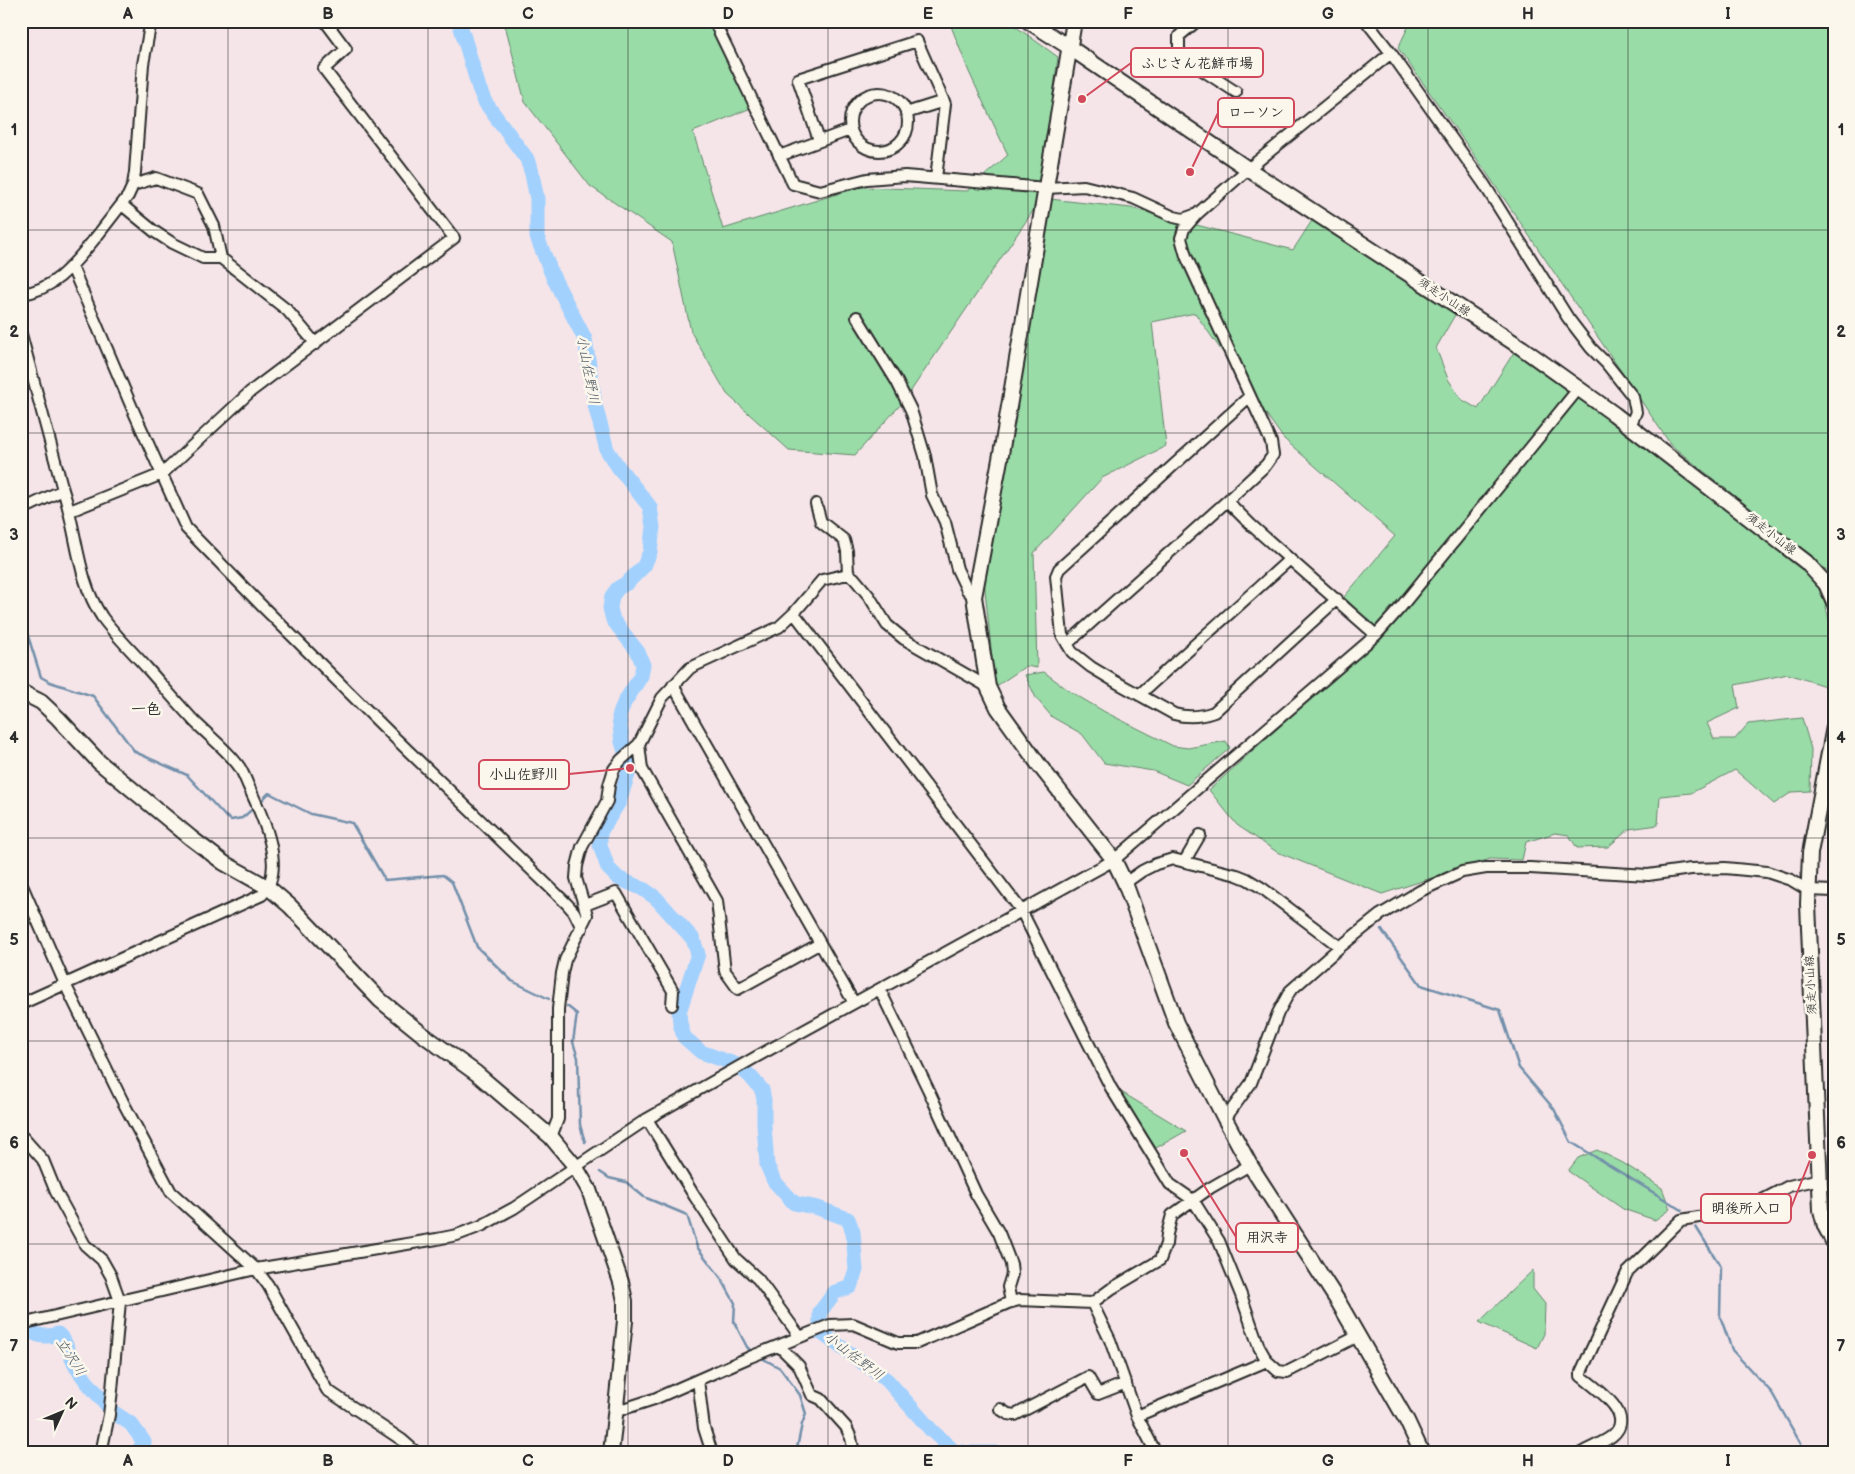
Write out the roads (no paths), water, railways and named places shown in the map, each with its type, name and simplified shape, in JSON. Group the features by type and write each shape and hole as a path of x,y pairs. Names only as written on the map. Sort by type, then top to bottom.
{"street":[{"path":"21,294 37,291 50,285 72,267 128,196 133,185 143,64 151,21"},
{"path":"70,511 162,474 250,392 454,238 324,69 346,49 325,21"},
{"path":"714,21 793,184 820,191 867,178 905,176 1046,188 1084,186 1133,198 1174,217 1183,218 1197,214"},
{"name":"須走小山線","path":"1028,21 1248,170 1522,348 1579,388 1806,562 1826,584 1834,602"},
{"path":"1074,21 999,463 974,597 988,687 1005,720 1114,860 1126,883 1176,1023 1225,1119 1250,1165 1339,1303 1408,1421 1422,1453"},
{"path":"1197,21 1179,36 1179,49 1182,56 1236,92"},
{"path":"1366,21 1391,52 1484,184 1568,318 1633,397 1636,412 1630,426"},
{"path":"819,140 798,79 917,42 945,104 936,178"},
{"path":"1067,644 1227,501 1266,465 1273,455 1271,442 1182,246 1181,238 1184,229 1197,214 1248,170 1391,52"},
{"path":"875,93 894,97 902,104 906,113 908,122 903,140 888,150 878,152 861,146 854,139 850,130 850,116 857,102 865,96 875,93"},
{"path":"906,113 944,101"},
{"path":"779,156 850,130"},
{"path":"133,185 156,178 198,194 214,226 220,258"},
{"path":"122,205 154,232 172,244 203,258 220,258 287,310 316,344"},
{"path":"72,267 186,528 395,738 567,904 574,912 582,928"},
{"path":"857,317 897,382 911,410 925,456 932,495 945,522 957,570 967,590 974,597"},
{"path":"21,334 70,511 79,558 92,598 101,616 196,722 240,767 261,812 273,863 269,888 262,895 21,1004"},
{"path":"21,1324 256,1269 457,1235 481,1226 514,1208 647,1119 1114,860 1376,635 1406,601 1579,388"},
{"path":"1250,396 1058,569 1056,576 1062,634 1072,652 1091,667 1167,710 1184,717 1202,716 1214,712 1337,599"},
{"path":"21,510 63,490"},
{"path":"1227,501 1251,525 1376,635"},
{"path":"816,504 821,522 844,540 847,551 848,574"},
{"path":"1139,695 1290,559"},
{"path":"551,1138 558,1119 558,1008 562,973 565,960 588,915 576,878 576,866 582,847 608,801 609,785 614,769 620,760 636,746 662,698 673,685 690,668 779,627 794,613 822,580 848,574 854,578 869,596 887,625 904,639 988,687"},
{"path":"794,613 1021,910 1111,1088 1170,1184 1193,1200 1218,1242 1267,1361 1278,1371 1287,1372 1358,1336"},
{"path":"673,685 854,1003"},
{"path":"21,692 41,702 99,762 191,838 224,862 269,888 290,906 380,1000 422,1034 476,1073 551,1138 575,1166 589,1190 621,1282 625,1301 625,1322 611,1453"},
{"name":"須走小山線","path":"1834,727 1810,853 1808,890 1821,1210 1824,1226 1834,1243"},
{"path":"636,746 642,769 717,901 725,971 738,989 819,944"},
{"path":"1184,862 1200,835"},
{"path":"1126,883 1142,871 1173,859 1248,879 1340,947"},
{"path":"1225,1119 1251,1083 1278,1013 1290,991 1380,915 1420,891 1462,872 1486,868 1530,868 1648,875 1691,869 1725,868 1767,872 1791,880 1808,890 1834,890"},
{"path":"21,883 65,984 123,1102 171,1192 256,1269 268,1285 327,1390 402,1440 417,1453"},
{"path":"585,905 616,894 673,991 672,1005"},
{"path":"880,990 976,1194 999,1233 1011,1264 1012,1274 1008,1287 1011,1302"},
{"path":"647,1119 736,1259 758,1279 805,1335"},
{"path":"21,1135 43,1160 56,1192 85,1245 102,1260 111,1276 120,1301 112,1390 101,1453"},
{"path":"616,1411 654,1399 750,1357 830,1325 853,1324 898,1343 917,1343 1019,1300 1092,1304 1111,1288 1160,1260 1166,1244 1172,1215 1210,1188 1250,1165"},
{"path":"1581,1453 1614,1434 1618,1427 1620,1418 1618,1409 1581,1376 1581,1372 1627,1273 1681,1220 1745,1209 1789,1186 1820,1179"},
{"path":"1092,1304 1110,1340 1137,1416 1156,1453"},
{"path":"779,1346 799,1366 812,1395 821,1399 846,1427 851,1438 854,1453"},
{"path":"1137,1416 1267,1361"},
{"path":"1000,1409 1008,1414 1015,1415 1088,1377 1098,1394 1126,1383"},
{"path":"698,1380 704,1428 712,1453"}],"waterway":[{"name":"小山佐野川","path":"459,21 485,102 527,159 537,199 537,237 553,277 585,339 595,405 607,450 650,507 653,527 650,552 644,566 627,583 618,588 612,596 610,608 613,620 638,652 643,665 641,676 624,703 619,717 622,742 630,768 619,802 600,832 600,845 608,868 618,878 643,889 656,898 693,939 698,954 679,1012 684,1037 701,1052 737,1065 762,1090 767,1165 774,1181 794,1203 818,1208 848,1219 853,1232 856,1270 850,1287 835,1292 820,1312 820,1332 887,1380 932,1431 954,1451 969,1453"},
{"path":"21,614 41,677 50,682 93,696 135,752 187,775 224,815 231,820 242,818 256,806"},
{"path":"260,802 269,793 311,814 352,823 385,880 443,875 452,882 477,947 512,981 549,999"},
{"path":"1381,929 1421,985 1500,1010 1519,1068 1554,1109 1571,1142 1682,1210"},
{"path":"567,1006 577,1014 573,1042 578,1058 580,1125 585,1142"},
{"path":"600,1172 609,1178 626,1182 644,1197 687,1215 697,1247 721,1278 735,1303 734,1322 747,1347 753,1353"},
{"path":"1696,1227 1721,1267 1720,1316 1732,1350 1772,1393 1806,1453"},
{"name":"立沢川","path":"21,1323 38,1335 58,1334 64,1341 76,1367 87,1382 113,1412 131,1424 144,1442 137,1453"},
{"path":"760,1357 780,1368 800,1395 806,1414 796,1453"},
{"name":"小山佐野川","path":"970,1453 996,1453"}],"place":[{"name":"ふじさん花鮮市場","path":"1082,99"},
{"name":"ローソン","path":"1190,172"},
{"name":"小山佐野川","path":"630,768"},
{"name":"用沢寺","path":"1184,1153"},
{"name":"明後所入口","path":"1812,1155"}],"district":[{"name":"一色","path":"146,709"}]}
